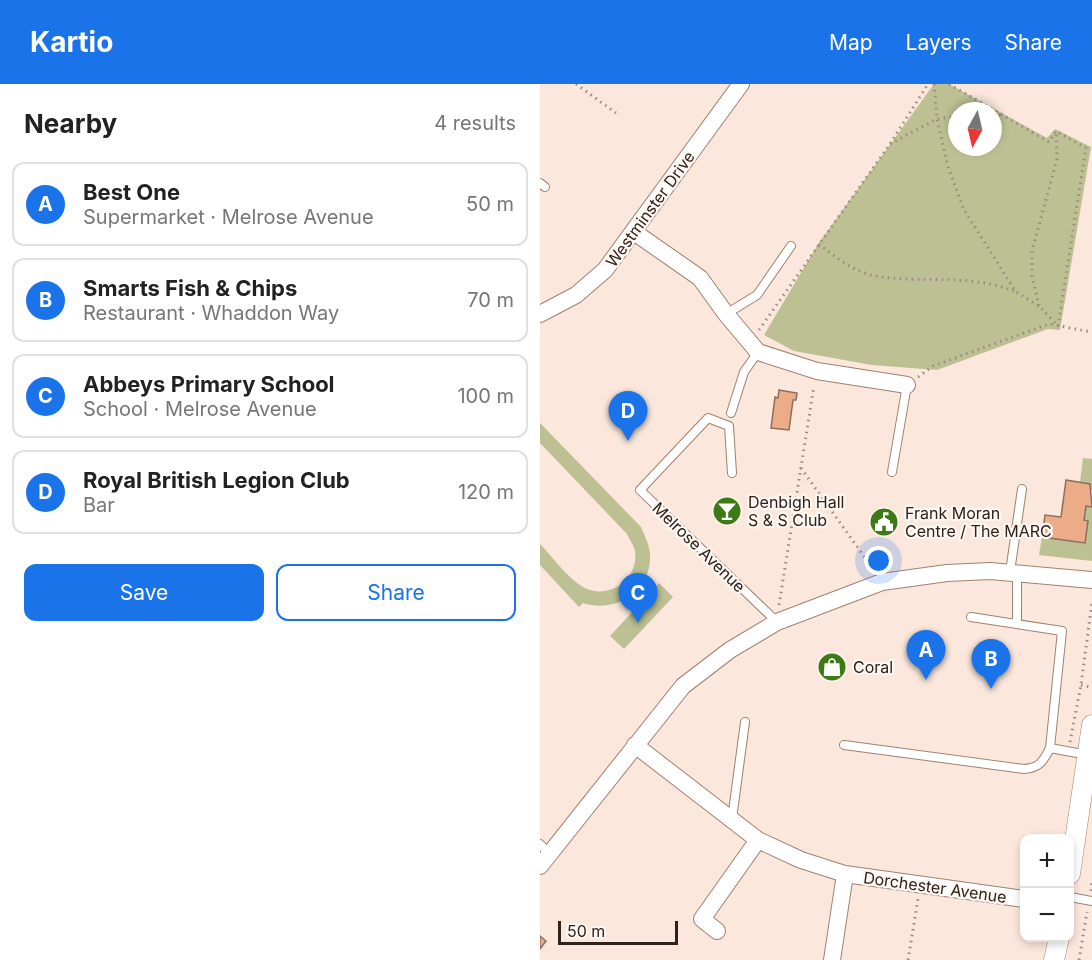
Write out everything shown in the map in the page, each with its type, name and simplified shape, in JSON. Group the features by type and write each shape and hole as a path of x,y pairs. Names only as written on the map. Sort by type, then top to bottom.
{"street":[{"name":"Westminster Drive","path":"540,314 576,296 605,270 741,84"},
{"path":"634,232 700,278 754,348 816,370 907,385"},
{"path":"543,855 683,686 730,650 777,622 882,582 947,573 1014,572 1092,580"},
{"path":"1074,848 1092,725"},
{"name":"Dorchester Avenue","path":"635,745 758,840 801,860 845,874 1020,898"},
{"path":"717,931 702,919 758,840"},
{"name":"Dorchester Avenue","path":"832,960 845,874"},
{"path":"1054,960 1058,942"}],"lane":[{"path":"726,314 757,295 791,246"},
{"path":"730,413 754,348"},
{"path":"892,472 907,385"},
{"name":"Melrose Avenue","path":"732,473 729,426 708,418 640,490 777,622"},
{"path":"1017,622 1014,572 1022,489"},
{"path":"844,745 1024,769 1035,768 1043,762 1050,748 1062,631 1017,622 971,617"},
{"path":"732,819 745,722"},
{"path":"1050,748 1088,755"},
{"path":"1074,898 1091,900"}],"path":[{"path":"576,84 616,113"},
{"path":"586,90 590,84"},
{"path":"754,348 819,244 890,144 928,84"},
{"path":"934,84 936,119 948,167 964,210 1016,292"},
{"path":"950,84 1049,141 1056,131"},
{"path":"890,144 936,119 948,117"},
{"path":"1039,306 1032,276 1032,251 1057,159 1056,131"},
{"path":"1056,131 1086,147 1058,326"},
{"path":"819,244 837,260 873,275 965,279 995,284 1016,292 1039,306 1058,326"},
{"path":"907,385 933,366 1049,324 1092,332"},
{"path":"777,622 816,370"},
{"path":"801,468 882,582"},
{"path":"1081,685 1090,687"},
{"path":"908,960 920,885"},
{"path":"1078,960 1091,900"}],"green space":[{"path":"934,84 949,84 982,102 948,102 948,156 1002,156 1002,113 1047,138 1055,129 1091,147 1060,330 1048,329 937,370 872,365 794,351 764,335 818,244"},
{"path":"540,423 641,527 650,550 648,571 637,591 618,603 595,605 583,603 579,607 540,565 540,544 577,583 593,591 602,591 620,585 627,579 635,561 635,551 627,534 540,443"},
{"path":"1083,458 1092,459 1092,490 1089,490 1090,484 1080,482"},
{"path":"1086,506 1092,507 1092,561 1039,555 1042,537 1085,543 1088,521 1084,520"},
{"path":"659,583 673,597 624,649 610,636"}],"building":[{"path":"779,390 797,393 796,400 793,400 789,430 771,428 775,397 778,398"},
{"path":"1066,480 1090,484 1092,507 1086,506 1084,520 1088,521 1085,543 1042,537 1045,515 1061,517"},
{"path":"540,936 546,941 540,949"}],"place":[{"name":"Royal British Legion Club","path":"628,441"},
{"name":"Denbigh Hall S & S Club","path":"727,511"},
{"name":"Frank Moran Centre / The MARC","path":"884,522"},
{"name":"Abbeys Primary School","path":"638,623"},
{"name":"Coral","path":"832,667"},
{"name":"Best One","path":"926,680"},
{"name":"Smarts Fish & Chips","path":"991,689"}]}
